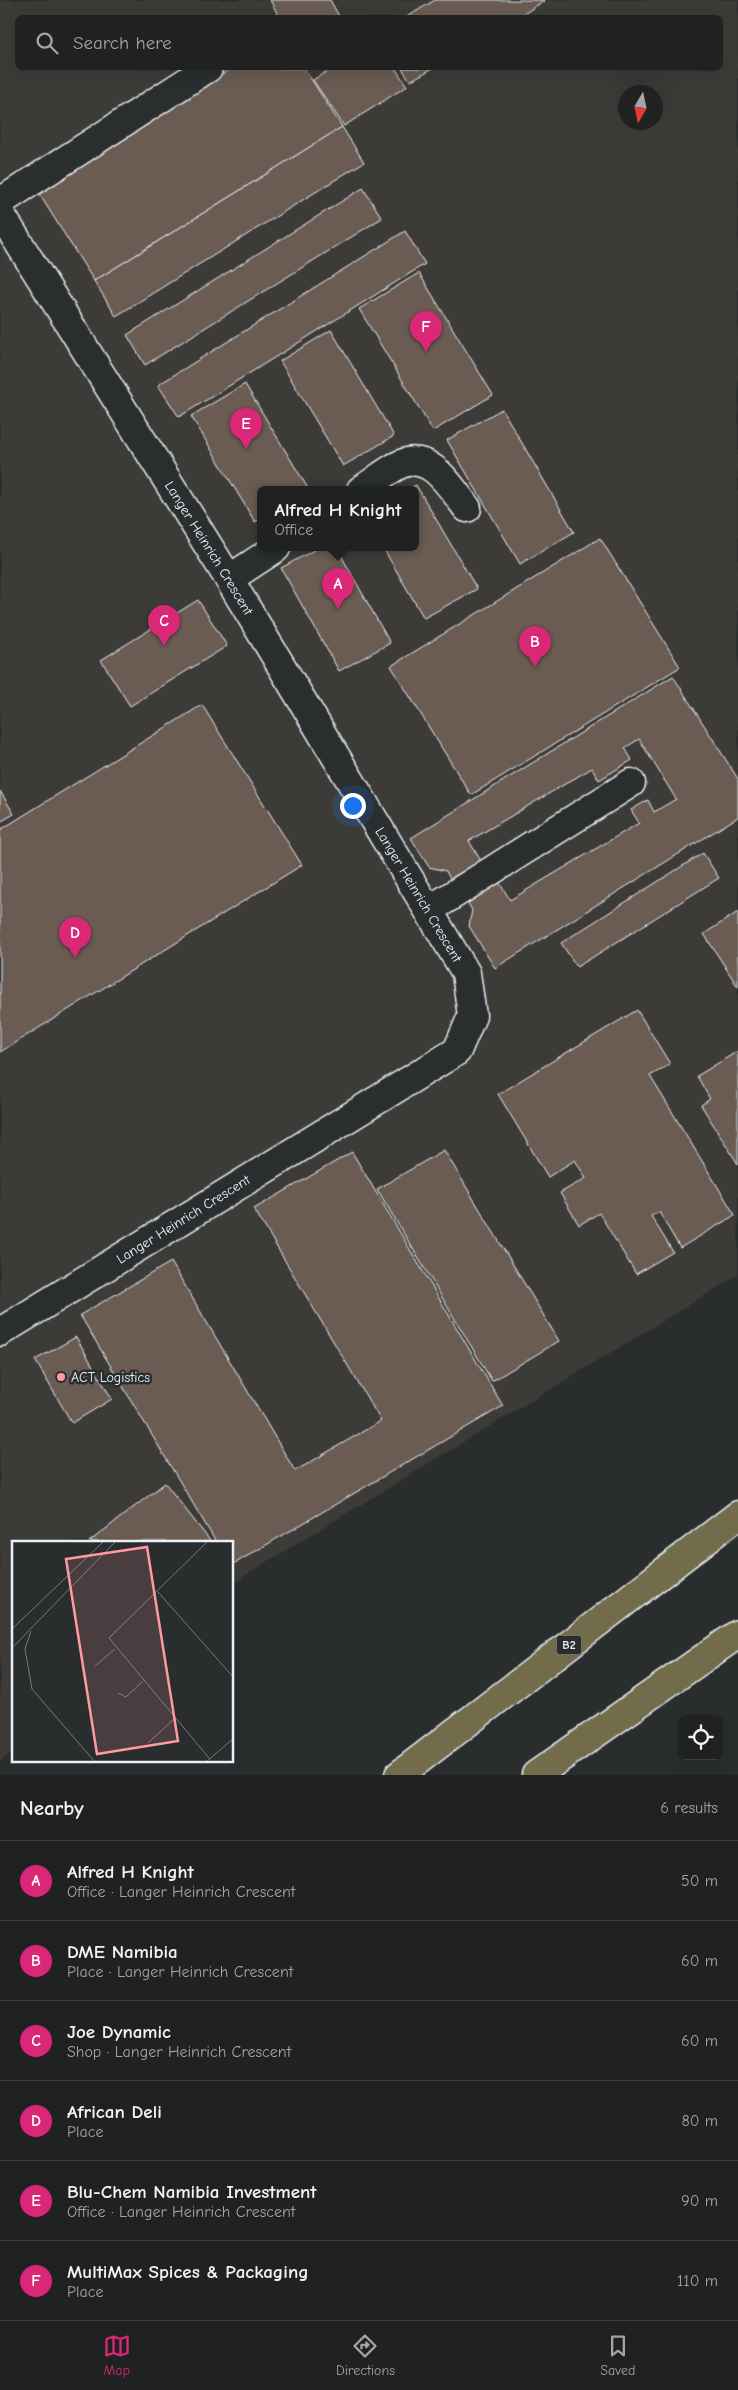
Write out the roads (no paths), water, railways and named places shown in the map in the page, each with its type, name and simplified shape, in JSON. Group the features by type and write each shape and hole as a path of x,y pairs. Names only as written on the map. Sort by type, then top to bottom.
{"highway":[{"name":"B2","path":"400,1775 738,1515"},
{"path":"536,1775 738,1634"}],"street":[{"path":"0,202 205,70"},
{"name":"Langer Heinrich Crescent","path":"0,213 229,579 429,910 466,973 472,1016 456,1051 0,1332"},
{"path":"367,486 401,464 419,460 436,470 467,508"},
{"path":"229,579 271,551"},
{"path":"429,910 631,783"}],"place":[{"name":"MultiMax Spices & Packaging","path":"426,352"},
{"name":"Blu-Chem Namibia Investment","path":"246,449"},
{"name":"Alfred H Knight","path":"338,609"},
{"name":"Joe Dynamic","path":"164,646"},
{"name":"DME Namibia","path":"535,667"},
{"name":"African Deli","path":"75,958"},
{"name":"ACT Logistics","path":"61,1377"}]}
